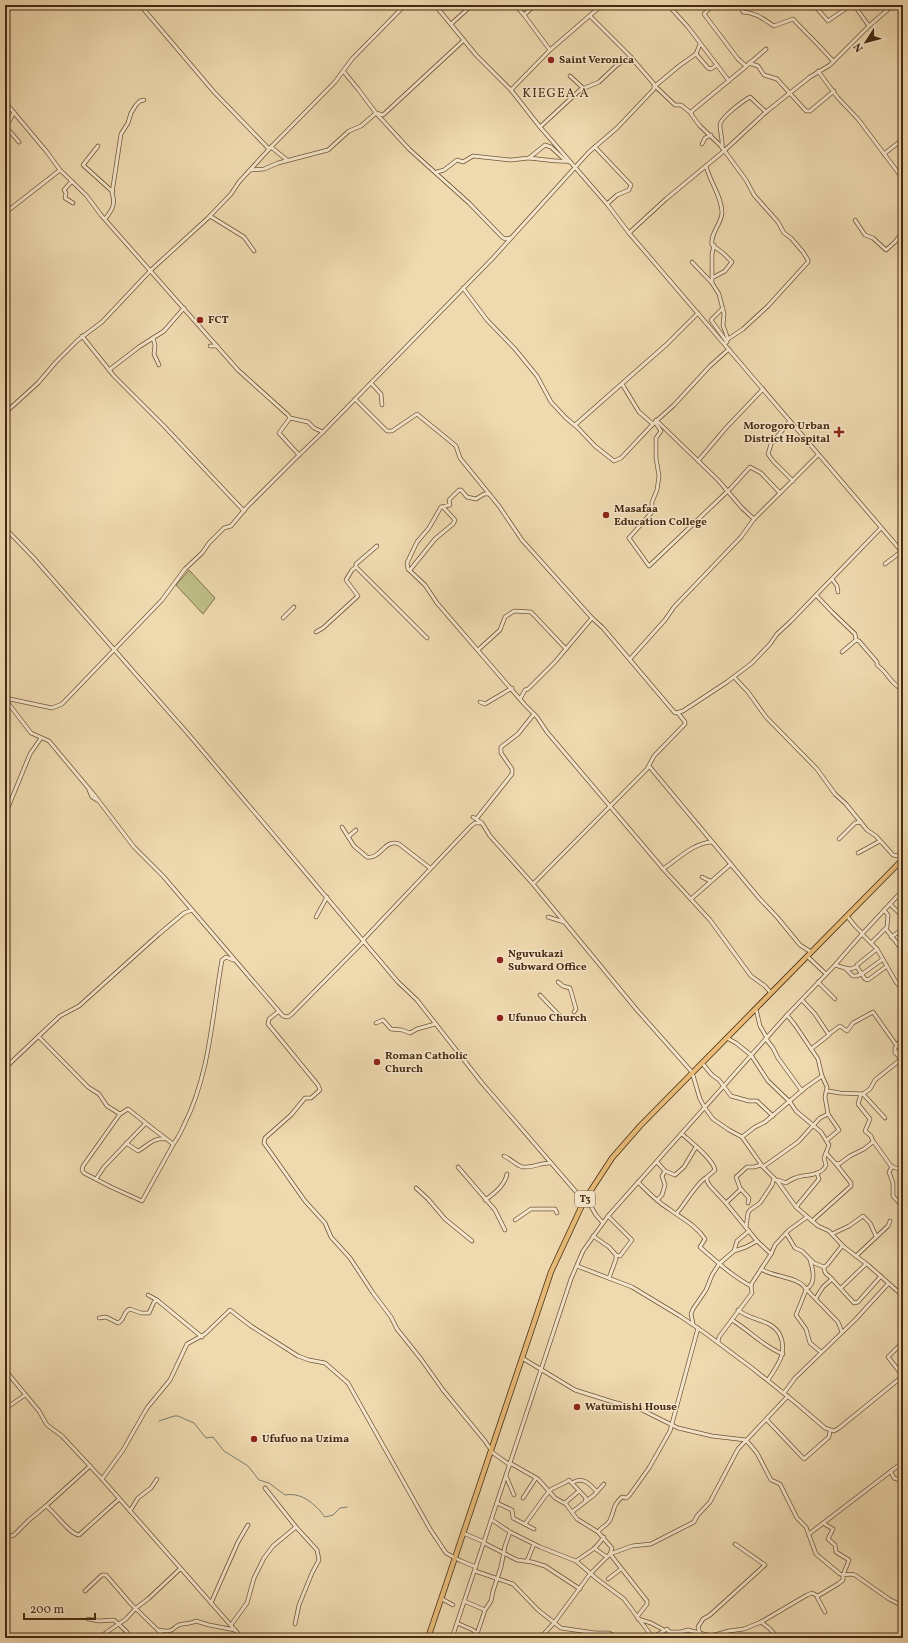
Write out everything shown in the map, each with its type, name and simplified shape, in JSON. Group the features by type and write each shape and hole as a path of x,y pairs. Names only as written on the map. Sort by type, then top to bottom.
{"highway":[{"name":"T3","path":"428,1638 550,1272 585,1200 612,1158 630,1137 903,858"}],"street":[{"path":"140,5 214,92 270,148 287,160"},
{"path":"5,413 34,387 82,336 102,322 151,270 210,216 270,148 344,72 352,59 405,5"},
{"path":"435,5 476,55 511,90 540,128 607,204 629,233 698,313 727,342"},
{"path":"451,24 472,5"},
{"path":"515,5 550,50"},
{"path":"524,15 535,5"},
{"path":"593,5 597,10"},
{"path":"511,90 550,50 602,5"},
{"path":"668,5 729,81"},
{"path":"713,5 704,14 746,66"},
{"path":"740,5 744,12 750,12 759,16 774,26 793,19 805,33 820,45 833,61"},
{"path":"814,5 828,21 851,5"},
{"path":"854,5 869,26"},
{"path":"629,233 766,112 818,71 824,69 893,5"},
{"path":"590,16 631,57 674,105 681,105 691,113 695,120 711,135 746,180 754,195 778,222 784,233 791,238 808,260 807,265 768,306 727,342"},
{"path":"376,113 383,115 464,40"},
{"path":"5,699 52,708 60,706 162,600 185,569 202,553 209,543 224,528 232,526 244,511 298,455 323,432 493,258 588,152 638,107 654,89 655,85 696,54 700,44"},
{"path":"691,113 766,48"},
{"path":"696,54 708,68 711,69 717,65"},
{"path":"540,128 571,97 583,88 599,82 617,65 631,57"},
{"path":"749,63 758,66 764,74 777,79 806,111 810,112 834,91"},
{"path":"818,71 843,104 858,119 903,179"},
{"path":"344,72 376,113 409,148 429,168 437,172 502,237 505,239 510,238"},
{"path":"570,76 580,88 583,88"},
{"path":"723,149 720,124 722,119 750,97 766,112"},
{"path":"105,219 114,208 115,203 113,192 121,134 124,131 136,105 140,101 144,100"},
{"path":"5,102 47,152 60,170 86,194 105,219 238,370 290,418 308,422 314,428 323,432"},
{"path":"14,112 6,127 19,142"},
{"path":"251,170 264,169 287,160 328,150 349,131 361,126 376,113"},
{"path":"702,144 705,138 711,135"},
{"path":"884,154 903,139"},
{"path":"529,158 545,145 551,147 568,161"},
{"path":"98,146 83,165 113,192"},
{"path":"595,147 631,185 629,190 617,195 607,204"},
{"path":"437,172 444,170 457,160 463,162 474,156 511,160 529,158 554,160 558,162 568,161"},
{"path":"706,166 713,186 719,195 721,210 720,220 711,238 712,245 714,245 732,262 725,271 712,278 712,283"},
{"path":"5,213 60,170"},
{"path":"73,182 64,190 66,193 65,198 69,202 73,203"},
{"path":"210,216 244,237 254,251"},
{"path":"855,220 865,234 873,238 886,250 903,232"},
{"path":"712,277 711,266 714,245"},
{"path":"692,262 712,283 719,294 723,308 723,325 729,349 902,552 885,564"},
{"path":"463,288 487,320 515,349 537,376 551,402 595,446 616,461 622,458 655,422 674,405 710,366 729,349"},
{"path":"109,370 164,331 184,308"},
{"path":"723,308 711,320 727,342"},
{"path":"575,425 667,344 698,313"},
{"path":"82,336 109,370 244,511"},
{"path":"153,338 155,344 154,354 159,365"},
{"path":"210,346 217,346"},
{"path":"371,383 381,394 382,405"},
{"path":"622,384 639,412 655,422 698,461 754,519"},
{"path":"698,461 725,429 763,389"},
{"path":"355,399 389,432 415,415 421,416 456,446 460,458 531,550 592,618 604,628 672,710 678,713 685,722 685,724 654,756 649,766 533,884"},
{"path":"290,418 279,433 298,455"},
{"path":"790,421 771,444 768,454 793,481"},
{"path":"655,422 661,431 656,438 656,458 659,476 657,490 652,502 652,512 628,538 649,566 728,491 750,466 761,473 780,493"},
{"path":"630,660 665,620 674,607 741,537 754,519 818,455"},
{"path":"489,494 484,494 476,499 467,497 461,490 449,500 449,505 443,507 429,528 417,542 407,563 408,569 425,585 437,602 520,699 540,720 547,732 663,869 710,920 752,976 765,986 771,994"},
{"path":"410,570 435,539 453,524 454,520 443,507"},
{"path":"5,528 33,557 190,736 398,982 417,1000 482,1083 585,1200 603,1223"},
{"path":"678,713 699,701 752,663 770,644 777,634 881,528"},
{"path":"316,632 323,628 358,596 346,580 352,570 356,567 356,564 377,546"},
{"path":"356,567 427,638"},
{"path":"832,579 837,586 838,592"},
{"path":"816,594 855,634 856,640 859,641 877,662 877,665 885,671 891,680 903,691"},
{"path":"283,618 294,607"},
{"path":"478,650 500,630 505,617 517,611 531,612 566,649"},
{"path":"520,699 525,690 528,689 545,672 592,618"},
{"path":"842,652 856,640"},
{"path":"734,677 748,692 766,717 817,769 835,794 846,804 867,830 876,836 893,855 903,858"},
{"path":"480,702 485,704 512,688"},
{"path":"5,699 29,730 41,738 49,741 89,788 134,847 163,876 278,1012 285,1016 292,1014 474,823 482,823"},
{"path":"534,714 518,734 501,747 501,753 512,769 512,774 475,817 482,823 490,836 533,884 637,1010 692,1072 705,1108 718,1123 742,1137 762,1166 775,1179 796,1207 818,1226 828,1230 842,1246 881,1276 888,1284 903,1296"},
{"path":"5,815 30,754 41,738"},
{"path":"649,766 759,898 826,974"},
{"path":"839,839 855,823 861,822"},
{"path":"342,827 359,851 366,857 372,858 388,844 394,843 399,844 430,868"},
{"path":"348,837 356,830"},
{"path":"858,853 880,841"},
{"path":"663,869 692,849 703,843 712,842"},
{"path":"691,899 731,864"},
{"path":"702,877 710,881"},
{"path":"452,1638 571,1280 583,1251 608,1216 638,1182 766,1038 903,890"},
{"path":"316,917 327,897"},
{"path":"890,904 903,917"},
{"path":"5,1068 60,1016 79,1006 158,935 184,913 192,910"},
{"path":"871,943 886,929 889,922 888,915 884,910"},
{"path":"847,916 854,926 877,949 896,982 903,990"},
{"path":"548,917 564,922"},
{"path":"886,929 903,951"},
{"path":"891,937 903,929"},
{"path":"174,1143 172,1144 145,1124 128,1108 120,1114 83,1167 82,1172 142,1201 174,1143 196,1097 211,1036 224,948"},
{"path":"835,965 852,969 877,949"},
{"path":"223,959 226,957 235,961"},
{"path":"845,968 853,976 862,974 883,959"},
{"path":"856,967 865,979 868,980 887,966"},
{"path":"558,982 563,986 570,988 576,1004 576,1009 574,1012"},
{"path":"818,982 835,1000"},
{"path":"540,995 559,1015"},
{"path":"802,1000 815,1014 829,1034"},
{"path":"756,1009 760,1026 766,1038 778,1058 802,1091"},
{"path":"895,1053 895,1050 902,1038 903,1010"},
{"path":"278,1012 269,1020 268,1024 319,1086 320,1090 311,1098 305,1098 291,1115 265,1138 264,1143 305,1201 325,1223 331,1237 350,1258 391,1317 398,1330 491,1450 498,1457 536,1478 555,1498 565,1503 577,1519 604,1537 612,1548 610,1554"},
{"path":"811,1049 840,1026 847,1031 853,1023 873,1012 897,1046"},
{"path":"787,1015 818,1059 822,1076 828,1091 825,1097 828,1114 839,1130 827,1140"},
{"path":"376,1023 383,1020 391,1029 402,1030 410,1034 417,1028 435,1024"},
{"path":"39,1037 88,1088 99,1095 107,1106 120,1114"},
{"path":"727,1038 751,1055 768,1081 790,1102 796,1111 821,1132 830,1146 824,1158 826,1166 823,1170 796,1178 786,1183 775,1179"},
{"path":"895,1053 903,1049"},
{"path":"895,1053 902,1061 875,1080 870,1089 862,1094 858,1104 870,1119 865,1130 871,1136 882,1156 892,1167 902,1172"},
{"path":"702,1063 734,1097 749,1102 757,1101 773,1116"},
{"path":"742,1137 773,1116 822,1076"},
{"path":"828,1091 840,1094 852,1092 862,1094 885,1118"},
{"path":"748,1203 749,1198 741,1189 736,1177 747,1167 754,1168 762,1166 798,1142 820,1118 828,1114"},
{"path":"96,1179 104,1167 145,1124"},
{"path":"677,1214 697,1186 715,1168 709,1160 682,1134"},
{"path":"126,1143 138,1151 160,1138 166,1139"},
{"path":"836,1164 839,1164 850,1156 864,1149 873,1141"},
{"path":"657,1162 665,1171 673,1175 685,1166 696,1147"},
{"path":"812,1221 851,1185 826,1153"},
{"path":"504,1156 523,1167 532,1167 546,1162 551,1163"},
{"path":"892,1167 889,1174 893,1183 892,1196 903,1207"},
{"path":"458,1168 494,1210 504,1230"},
{"path":"657,1200 662,1195 665,1185 662,1176 665,1171"},
{"path":"796,1207 819,1179 817,1173"},
{"path":"485,1200 502,1185 507,1174"},
{"path":"708,1176 707,1181 710,1186 726,1203 756,1241 771,1254"},
{"path":"746,1227 748,1213 760,1203 775,1179"},
{"path":"638,1182 670,1211 677,1214 698,1230 704,1238 704,1241 700,1247 719,1264 751,1286"},
{"path":"416,1188 428,1198 444,1219 472,1241"},
{"path":"726,1203 741,1189"},
{"path":"515,1220 534,1208 555,1209 557,1213"},
{"path":"608,1216 632,1240 620,1256 616,1255"},
{"path":"832,1234 849,1226 863,1216 870,1223 876,1236"},
{"path":"718,1342 719,1336 752,1293 751,1286 775,1245 786,1233 807,1217"},
{"path":"856,1256 888,1226 890,1221"},
{"path":"734,1251 737,1241 749,1231"},
{"path":"786,1233 796,1248 802,1251 810,1260 824,1267"},
{"path":"593,1236 612,1250 616,1255 609,1278"},
{"path":"693,1324 691,1314 706,1290 712,1275 719,1264 734,1251 746,1247 756,1241"},
{"path":"842,1246 824,1267 825,1274 832,1279 853,1302 856,1303 881,1276"},
{"path":"810,1260 813,1280 811,1286 806,1289 796,1315 806,1329 810,1343 822,1352"},
{"path":"841,1288 866,1264"},
{"path":"577,1266 638,1291 693,1324 768,1380 818,1423 830,1431 834,1431 839,1428 903,1376 888,1357 903,1342"},
{"path":"761,1269 768,1273 803,1284 838,1322 841,1326 842,1332"},
{"path":"816,1298 823,1287 832,1279"},
{"path":"784,1393 795,1378 855,1320 888,1284"},
{"path":"148,1294 202,1337"},
{"path":"100,1318 106,1317 118,1323 121,1322 126,1311 130,1309 141,1313 149,1313 154,1302 157,1300"},
{"path":"102,1479 123,1450 147,1408 170,1380 186,1346 191,1341 202,1337 230,1310 251,1326 298,1356 308,1360 323,1362 350,1386 430,1529 446,1554 476,1567"},
{"path":"738,1310 750,1318 770,1325 782,1339 783,1354 768,1380"},
{"path":"732,1320 745,1328 770,1348 783,1354"},
{"path":"598,1532 610,1521 613,1508 619,1499 629,1496 642,1479 660,1450 672,1426 698,1328"},
{"path":"522,1358 576,1390 640,1409 672,1426 712,1436 746,1440 757,1453 771,1480 780,1484 797,1518 806,1527 816,1554 843,1575"},
{"path":"5,1370 39,1411 47,1424 62,1436 102,1479 242,1638"},
{"path":"5,1410 26,1395"},
{"path":"540,1638 554,1623 590,1574 610,1554 632,1546 651,1544 694,1522 697,1516 709,1504 738,1449 788,1396"},
{"path":"767,1420 804,1459 830,1437 830,1431"},
{"path":"486,1442 493,1443"},
{"path":"809,1534 903,1462"},
{"path":"5,1547 7,1538 14,1535 29,1519 46,1506 90,1466"},
{"path":"890,1472 894,1478 903,1483"},
{"path":"506,1476 514,1495"},
{"path":"523,1498 536,1478"},
{"path":"130,1511 138,1498 151,1488 157,1479"},
{"path":"525,1524 530,1515 549,1491 561,1486 569,1480 586,1498 585,1502"},
{"path":"572,1483 581,1480 597,1492"},
{"path":"572,1512 597,1492 604,1484"},
{"path":"265,1488 296,1527 318,1550 319,1560 299,1605 295,1624"},
{"path":"565,1503 579,1491"},
{"path":"46,1506 70,1530 78,1535 89,1528 119,1500"},
{"path":"497,1503 512,1510 512,1518 534,1528"},
{"path":"492,1520 510,1532 534,1544 576,1560 590,1574 624,1599 652,1638 664,1630"},
{"path":"817,1596 840,1583 843,1579 843,1575 849,1560 836,1552 835,1545 828,1539 833,1529 823,1523"},
{"path":"211,1603 238,1542 248,1525"},
{"path":"231,1625 247,1603 254,1578 264,1558 273,1546 296,1527"},
{"path":"477,1636 485,1610 491,1601 510,1532"},
{"path":"463,1533 484,1542 517,1560 545,1566 580,1589"},
{"path":"576,1560 594,1548 604,1537"},
{"path":"527,1561 534,1544"},
{"path":"700,1634 698,1627 700,1622 765,1566 735,1544"},
{"path":"594,1548 607,1557"},
{"path":"610,1554 647,1602 638,1618"},
{"path":"98,1638 126,1619 136,1608 148,1599 180,1569"},
{"path":"608,1579 621,1569"},
{"path":"474,1571 496,1579 508,1581 516,1586 538,1610 564,1629 595,1633 609,1633 619,1638"},
{"path":"843,1575 850,1573 855,1575 889,1599 903,1606"},
{"path":"85,1590 105,1574 166,1638"},
{"path":"669,1632 681,1632 688,1630 705,1636 714,1636 729,1631 748,1628 812,1593 817,1596 825,1612"},
{"path":"442,1598 453,1605"},
{"path":"464,1600 485,1610"},
{"path":"88,1618 99,1621 114,1620 128,1633 131,1638"},
{"path":"638,1618 664,1630 666,1629 674,1638"},
{"path":"158,1630 165,1632 171,1631 180,1625 188,1625 196,1621 235,1630"},
{"path":"761,1622 778,1638"},
{"path":"457,1623 473,1630 477,1636 482,1638"},
{"path":"595,1633 600,1638"}],"shaded area":[{"path":"189,570 215,598 203,614 176,585"}],"waterway":[{"path":"159,1421 178,1416 194,1423 206,1438 213,1437 224,1451 248,1466 259,1480 269,1483 285,1495 297,1495 308,1500 325,1517 333,1515 340,1508 347,1507"}],"place":[{"name":"Saint Veronica","path":"551,60"},
{"name":"FCT","path":"200,320"},
{"name":"Morogoro Urban District Hospital","path":"839,432"},
{"name":"Masafaa Education College","path":"606,515"},
{"name":"Nguvukazi Subward Office","path":"500,960"},
{"name":"Ufunuo Church","path":"500,1018"},
{"name":"Roman Catholic Church","path":"377,1062"},
{"name":"Watumishi House","path":"577,1407"},
{"name":"Ufufuo na Uzima","path":"254,1439"}],"district":[{"name":"KIEGEA A","path":"556,94"}]}
